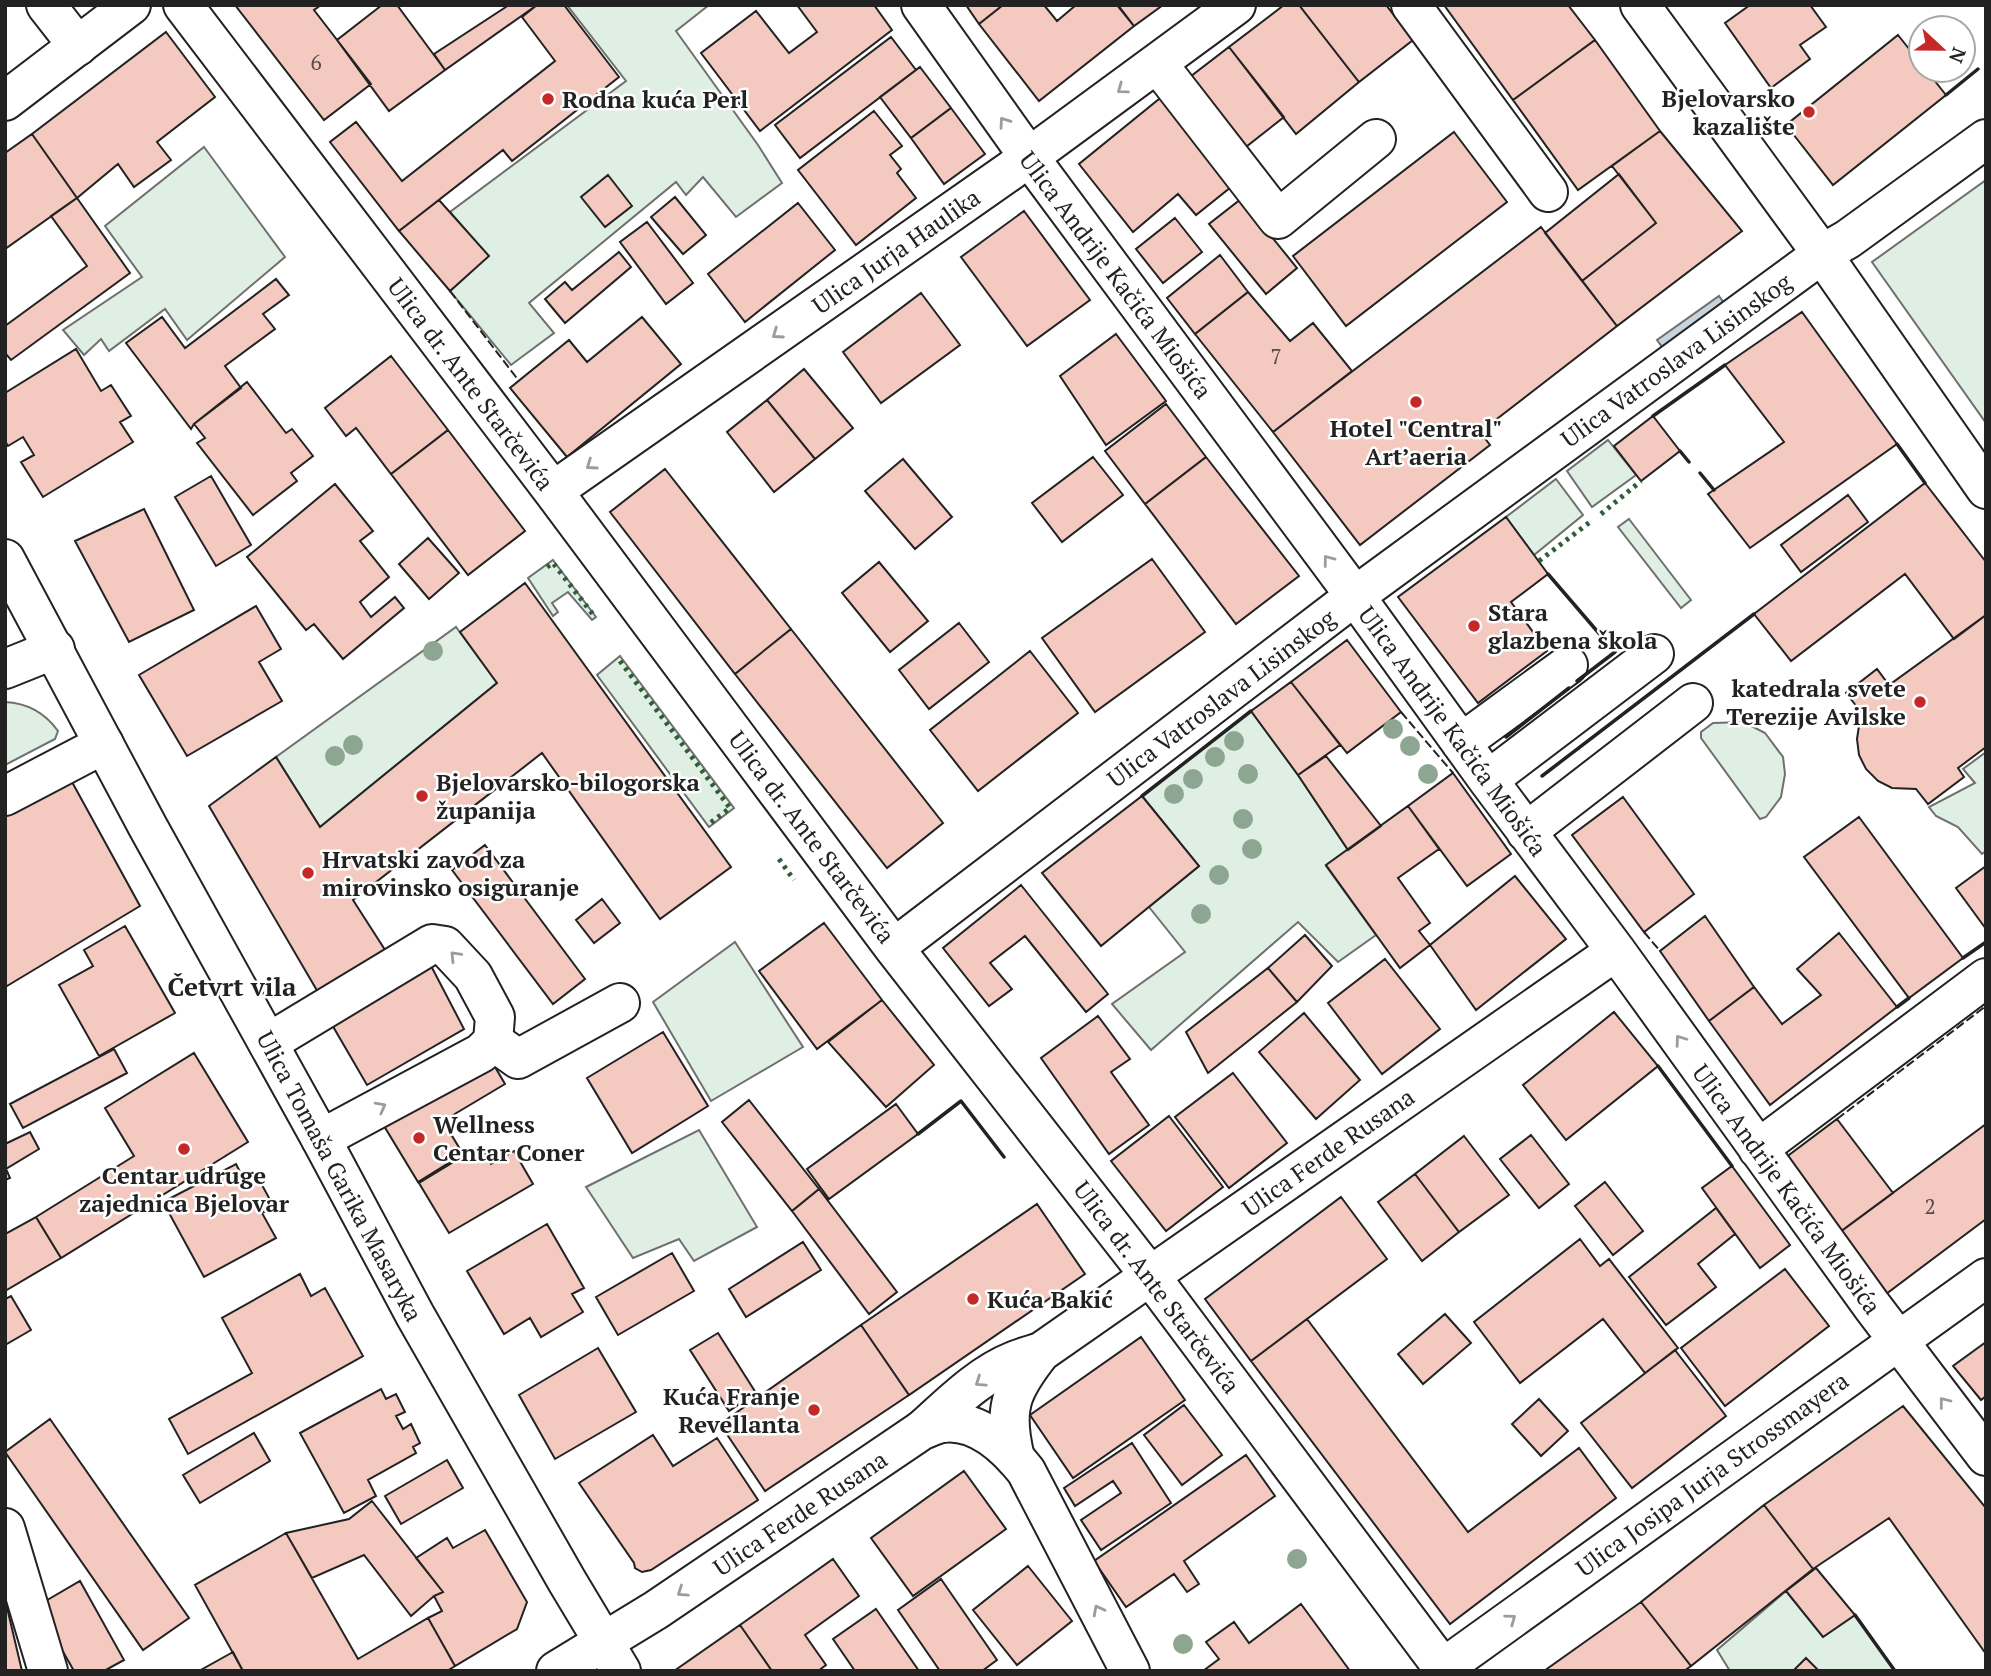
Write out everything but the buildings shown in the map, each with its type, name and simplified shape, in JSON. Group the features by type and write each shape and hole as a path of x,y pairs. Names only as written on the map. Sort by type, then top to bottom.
{"street":[{"path":"46,5 78,46"},
{"path":"5,101 131,5"},
{"name":"Ulica dr. Ante Starčevića","path":"183,5 554,491 894,948 1451,1667"},
{"name":"Ulica Andrije Kačića Miošića","path":"921,5 1029,157 1616,951 1898,1342 1986,1456"},
{"name":"Ulica Jurja Haulika","path":"554,491 1029,157 1236,5"},
{"path":"1411,5 1548,192"},
{"path":"1640,5 1822,254 1986,489"},
{"path":"1157,63 1278,219 1376,139"},
{"name":"Ulica Vatroslava Lisinskog","path":"894,948 1355,596 1822,254 1848,239 1986,139"},
{"name":"Ulica Tomaša Garika Masaryka","path":"5,559 415,1315 613,1656"},
{"path":"5,668 55,649"},
{"path":"1488,780 1654,654"},
{"path":"1461,743 1568,665"},
{"path":"1526,832 1693,703"},
{"path":"5,796 104,744"},
{"path":"268,1043 432,944 445,946 473,976 495,1017 492,1041 481,1053 321,1139"},
{"name":"Ulica Ferde Rusana","path":"1015,1458 1009,1434 1009,1413 1024,1373 1041,1352 1616,951"},
{"path":"1758,1149 1986,978"},
{"path":"492,1041 518,1059 620,1003"},
{"name":"Ulica Josipa Jurja Strossmayera","path":"1451,1667 1986,1278"},
{"name":"Ulica Ferde Rusana","path":"556,1671 613,1656 656,1610 922,1430 983,1379 1013,1361 1041,1352"},
{"path":"922,1430 942,1423 962,1424 988,1434 1015,1458 1026,1471 1130,1671"},
{"path":"5,1528 48,1671"}],"green space":[{"path":"567,5 709,5 676,31 782,183 736,217 703,177 686,195 676,182 529,303 554,333 511,365 450,291 488,256 450,212 626,81"},
{"path":"204,147 285,257 187,340 165,309 109,351 101,339 84,355 63,330 142,277 105,226"},
{"path":"1986,180 1986,423 1872,262"},
{"path":"1608,440 1636,475 1592,507 1567,471"},
{"path":"1556,479 1583,515 1534,555 1506,517"},
{"path":"1629,519 1691,600 1681,608 1618,527"},
{"path":"553,560 596,617 592,620 568,592 552,603 558,612 553,616 528,578"},
{"path":"456,627 497,683 320,827 276,757"},
{"path":"620,656 734,808 709,827 597,675"},
{"path":"5,702 21,704 35,710 58,731 55,739 5,765"},
{"path":"1251,711 1348,850 1326,866 1376,935 1338,962 1298,922 1151,1050 1112,1004 1185,952 1149,907 1199,866 1142,796"},
{"path":"1744,722 1765,733 1783,757 1785,774 1781,797 1766,817 1760,819 1701,738 1701,732 1713,723"},
{"path":"1986,752 1986,851 1982,854 1958,827 1936,816 1929,807 1975,783 1963,769"},
{"path":"735,942 803,1047 711,1101 653,1002"},
{"path":"699,1130 757,1227 694,1261 679,1239 633,1258 586,1187"},
{"path":"1786,1591 1823,1637 1855,1615 1895,1671 1730,1671 1717,1650"}],"shaded area":[{"path":"1719,296 1733,316 1671,359 1657,340"}],"hedge":[{"path":"1601,514 1641,481"},
{"path":"1539,561 1590,522"},
{"path":"547,567 553,563 595,617"},
{"path":"620,661 730,808 709,824"},
{"path":"779,859 794,880"}],"fence":[{"path":"450,291 519,381"},
{"path":"1401,712 1453,773"},
{"path":"1644,932 1660,951"},
{"path":"1837,1119 1986,1006"}],"wall":[{"path":"1946,95 1978,69"},
{"path":"1653,416 1725,365"},
{"path":"1897,444 1925,483"},
{"path":"1680,451 1689,462"},
{"path":"1700,473 1714,490"},
{"path":"1548,574 1615,652 1577,681"},
{"path":"1542,776 1754,614"},
{"path":"1506,737 1569,688"},
{"path":"1142,796 1251,711"},
{"path":"1963,958 1986,942"},
{"path":"1897,1007 1909,998"},
{"path":"1658,1066 1732,1166"},
{"path":"918,1134 961,1101 1004,1157"},
{"path":"1855,1615 1895,1671"}],"place":[{"name":"Rodna kuća Perl","path":"548,99"},
{"name":"Bjelovarsko kazalište","path":"1809,112"},
{"name":"Hotel \"Central\" Art’aeria","path":"1416,402"},
{"name":"Stara glazbena škola","path":"1474,626"},
{"name":"katedrala svete Terezije Avilske","path":"1920,702"},
{"name":"Bjelovarsko-bilogorska županija","path":"422,796"},
{"name":"Hrvatski zavod za mirovinsko osiguranje","path":"308,873"},
{"name":"Wellness Centar Coner","path":"419,1138"},
{"name":"Centar udruge zajednica Bjelovar","path":"184,1149"},
{"name":"Kuća Bakić","path":"973,1299"},
{"name":"Kuća Franje Revellanta","path":"814,1410"}],"district":[{"name":"Četvrt vila","path":"232,986"}]}
